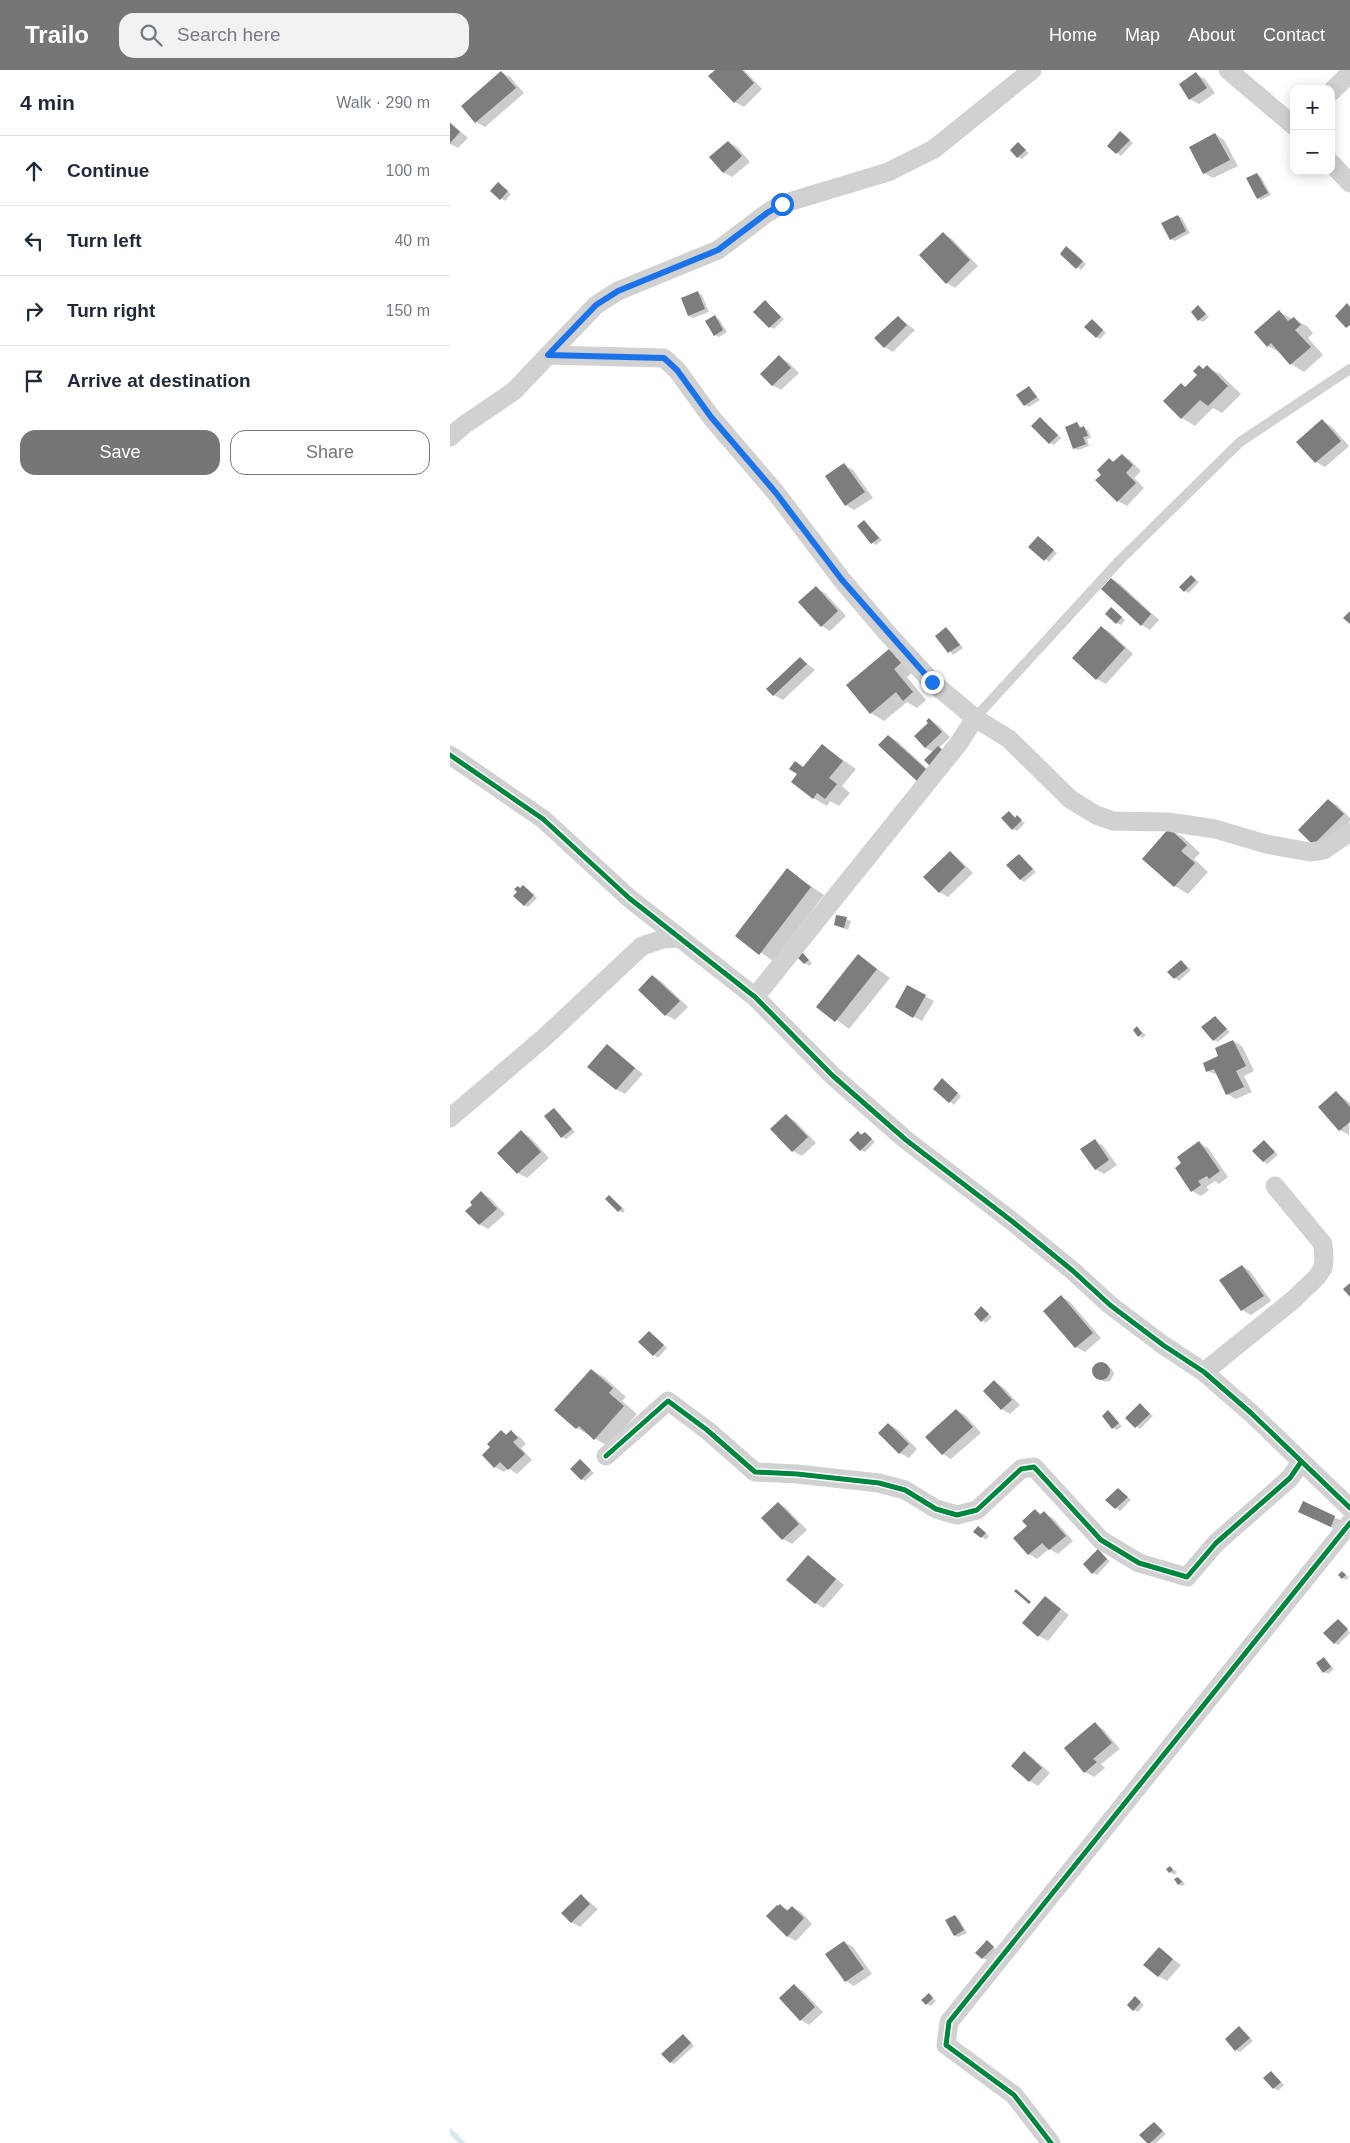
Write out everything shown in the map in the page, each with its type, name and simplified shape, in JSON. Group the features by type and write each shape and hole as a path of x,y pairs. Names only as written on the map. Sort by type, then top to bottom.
{"street":[{"path":"450,437 464,425 514,391 596,305 618,291 718,250 782,204 888,172 934,149 1032,70"},
{"path":"1228,70 1290,123"},
{"path":"1335,88 1350,73"},
{"path":"1335,167 1350,183"},
{"path":"548,355 664,358 677,370 711,417 776,493 842,580 932,682 975,718 1009,739 1070,799 1096,815 1113,820 1168,822 1215,829 1266,844 1310,852 1324,850 1350,832"},
{"path":"755,997 959,743 975,718"},
{"path":"450,755 543,819 629,898 755,997 833,1076 906,1140 1028,1234 1110,1305 1163,1345 1204,1372 1251,1413 1350,1508"},
{"path":"450,1118 546,1036 642,946 664,939 680,938"},
{"path":"1204,1372 1293,1300 1317,1277 1323,1268 1322,1244 1275,1186"},
{"path":"606,1456 668,1401 707,1430 755,1472 797,1474 879,1483 905,1490 936,1509 957,1515 976,1510 1021,1469 1034,1467 1101,1540 1139,1563 1187,1577 1216,1543 1290,1478 1301,1462"},
{"path":"1051,2143 1014,2095 946,2045 949,2022 1350,1523"}],"lane":[{"path":"975,718 1119,560 1240,442 1350,369"}],"building":[{"path":"715,70 742,70 754,83 734,103 708,76"},
{"path":"501,71 516,88 475,123 461,106"},
{"path":"1196,72 1207,88 1189,100 1179,84"},
{"path":"450,123 460,132 450,143"},
{"path":"1120,131 1130,140 1116,154 1107,146"},
{"path":"1215,133 1230,160 1203,174 1189,147"},
{"path":"728,141 742,156 723,173 709,157"},
{"path":"1018,142 1026,150 1017,158 1010,150"},
{"path":"1257,173 1268,193 1257,199 1246,178"},
{"path":"498,182 508,191 500,200 490,191"},
{"path":"1178,215 1186,231 1170,240 1161,223"},
{"path":"943,232 970,260 946,284 919,255"},
{"path":"1066,246 1083,261 1076,269 1060,254"},
{"path":"698,291 705,309 688,316 681,298"},
{"path":"765,300 781,317 769,328 753,312"},
{"path":"1347,303 1350,307 1350,325 1346,328 1335,316"},
{"path":"1198,305 1206,314 1198,321 1191,312"},
{"path":"1279,310 1288,321 1294,317 1301,325 1295,330 1311,347 1290,365 1271,343 1267,347 1254,332"},
{"path":"715,315 723,330 714,336 705,321"},
{"path":"898,316 907,325 884,348 874,338"},
{"path":"1092,319 1103,330 1096,338 1084,327"},
{"path":"779,355 791,368 772,386 760,374"},
{"path":"1199,365 1203,369 1207,365 1228,386 1208,406 1200,400 1181,419 1163,401 1181,383 1185,387 1197,375 1193,371"},
{"path":"1029,386 1037,397 1024,406 1016,395"},
{"path":"1040,417 1058,435 1049,444 1031,426"},
{"path":"1322,419 1341,441 1315,463 1296,442"},
{"path":"1077,422 1080,428 1084,426 1088,436 1083,437 1086,444 1073,449 1065,427"},
{"path":"1122,454 1133,465 1126,473 1136,483 1117,502 1095,480 1101,475 1097,470 1109,458 1113,462"},
{"path":"844,463 865,492 845,506 825,476"},
{"path":"864,520 879,538 871,544 857,526"},
{"path":"1038,536 1054,550 1044,561 1028,547"},
{"path":"1191,575 1196,580 1184,592 1179,587"},
{"path":"1111,578 1151,614 1141,626 1101,589"},
{"path":"816,586 838,611 821,627 798,602"},
{"path":"1111,607 1122,617 1116,624 1105,614"},
{"path":"1350,611 1350,624 1343,618"},
{"path":"1101,626 1125,648 1096,680 1072,658"},
{"path":"946,627 960,645 948,653 935,636"},
{"path":"889,649 901,663 894,669 913,692 903,701 896,692 870,714 846,685"},
{"path":"800,657 807,664 773,696 766,689"},
{"path":"929,718 942,732 925,748 914,736 928,723 926,721"},
{"path":"888,735 928,771 918,782 878,745"},
{"path":"822,744 843,761 829,778 837,784 825,799 817,793 813,799 791,782 797,774 789,769 795,761 803,767"},
{"path":"938,746 948,755 933,769 924,760"},
{"path":"1328,799 1344,814 1313,845 1298,830"},
{"path":"1009,811 1015,818 1017,815 1022,820 1012,830 1001,818"},
{"path":"1169,828 1187,845 1181,851 1195,863 1174,887 1142,859"},
{"path":"950,851 965,867 939,893 923,877"},
{"path":"1019,854 1033,869 1020,880 1006,865"},
{"path":"787,868 811,887 759,955 735,936"},
{"path":"523,885 534,895 524,906 513,896 517,892 514,889 518,886 520,888"},
{"path":"836,915 847,917 844,928 834,925"},
{"path":"802,952 809,960 804,964 797,957"},
{"path":"858,954 877,969 835,1022 816,1007"},
{"path":"1181,960 1188,968 1174,979 1167,972"},
{"path":"652,975 680,1001 665,1016 638,990"},
{"path":"907,985 926,995 913,1018 895,1007"},
{"path":"1215,1016 1227,1029 1213,1041 1201,1027"},
{"path":"1137,1026 1142,1033 1138,1037 1133,1030"},
{"path":"1233,1040 1246,1066 1236,1071 1244,1087 1226,1095 1214,1069 1206,1072 1203,1063 1218,1056 1215,1048"},
{"path":"607,1044 635,1068 616,1090 587,1067"},
{"path":"942,1078 958,1093 949,1103 933,1089"},
{"path":"1336,1091 1350,1107 1350,1122 1339,1131 1318,1107"},
{"path":"554,1108 572,1129 561,1138 544,1116"},
{"path":"786,1114 808,1137 792,1152 770,1129"},
{"path":"521,1130 541,1152 517,1174 497,1153"},
{"path":"858,1131 861,1135 865,1132 872,1139 860,1151 849,1140"},
{"path":"1095,1139 1109,1160 1095,1170 1080,1149"},
{"path":"1264,1140 1275,1152 1263,1162 1252,1151"},
{"path":"1199,1141 1220,1171 1209,1179 1207,1176 1198,1181 1201,1185 1191,1192 1175,1168 1181,1163 1177,1157"},
{"path":"481,1191 497,1209 479,1225 465,1211 472,1205 470,1202"},
{"path":"609,1195 622,1208 618,1212 605,1199"},
{"path":"1242,1265 1264,1296 1241,1311 1219,1280"},
{"path":"1350,1283 1350,1297 1343,1289"},
{"path":"1061,1295 1093,1333 1075,1348 1043,1311"},
{"path":"981,1306 989,1314 981,1322 974,1314"},
{"path":"649,1331 664,1345 653,1356 638,1342"},
{"path":"1101,1362 1107,1365 1110,1371 1107,1377 1101,1380 1095,1377 1092,1371 1095,1365"},
{"path":"591,1369 613,1388 609,1393 624,1406 594,1440 579,1426 576,1429 554,1410"},
{"path":"994,1380 1012,1400 1001,1410 983,1391"},
{"path":"1140,1403 1150,1414 1135,1428 1125,1418"},
{"path":"956,1409 973,1427 942,1455 925,1437"},
{"path":"1108,1410 1119,1423 1112,1429 1102,1416"},
{"path":"888,1423 909,1444 899,1454 878,1433"},
{"path":"501,1430 506,1435 511,1430 518,1438 513,1442 525,1454 508,1470 500,1462 494,1468 482,1455 490,1447 487,1444"},
{"path":"580,1459 591,1470 581,1480 570,1469"},
{"path":"1118,1488 1128,1497 1115,1509 1105,1500"},
{"path":"1303,1501 1335,1516 1331,1527 1298,1512"},
{"path":"778,1502 799,1524 782,1540 761,1518"},
{"path":"1035,1509 1040,1515 1044,1511 1066,1536 1049,1550 1042,1543 1028,1555 1013,1538 1027,1526 1022,1521"},
{"path":"978,1526 986,1533 981,1538 973,1532"},
{"path":"1098,1549 1107,1559 1092,1574 1083,1564"},
{"path":"808,1555 836,1579 815,1604 786,1580"},
{"path":"1342,1571 1346,1575 1342,1579 1338,1575"},
{"path":"1016,1589 1031,1602 1029,1604 1014,1591"},
{"path":"1045,1596 1061,1609 1038,1637 1022,1623"},
{"path":"1338,1619 1348,1629 1334,1644 1323,1633"},
{"path":"1324,1657 1331,1667 1323,1673 1316,1663"},
{"path":"1095,1722 1112,1743 1093,1759 1097,1762 1084,1773 1064,1748"},
{"path":"1024,1751 1042,1768 1029,1782 1011,1766"},
{"path":"1170,1866 1173,1870 1169,1873 1166,1869"},
{"path":"1178,1877 1182,1882 1178,1885 1174,1879"},
{"path":"581,1894 590,1904 571,1923 561,1913"},
{"path":"780,1904 787,1911 792,1906 804,1918 787,1937 766,1916"},
{"path":"955,1915 964,1930 954,1936 945,1920"},
{"path":"987,1940 994,1947 982,1959 975,1953"},
{"path":"844,1941 864,1969 845,1982 825,1954"},
{"path":"1159,1947 1173,1959 1158,1977 1143,1965"},
{"path":"794,1984 815,2007 800,2021 779,1998"},
{"path":"929,1993 933,1998 926,2005 921,2000"},
{"path":"1135,1996 1141,2002 1133,2011 1127,2005"},
{"path":"1239,2026 1250,2038 1235,2051 1225,2039"},
{"path":"683,2034 691,2043 670,2063 661,2054"},
{"path":"1271,2071 1281,2082 1273,2089 1263,2078"},
{"path":"1154,2122 1163,2131 1150,2143 1147,2143 1139,2135"}],"waterway":[{"path":"450,2131 462,2143"}],"cycle path":[{"path":"450,755 543,819 629,898 755,997 833,1076 906,1140 1013,1222 1073,1271 1110,1305 1163,1345 1204,1372 1251,1413 1350,1508"},
{"path":"606,1456 668,1401 707,1430 755,1472 797,1474 879,1483 905,1490 936,1509 957,1515 977,1510 1021,1469 1034,1467 1101,1540 1139,1563 1187,1577 1216,1543 1290,1478 1301,1462"},
{"path":"1051,2143 1014,2095 946,2045 949,2022 1350,1523"}],"route":[{"path":"782,204 718,250 618,291 596,305 564,336 548,355 664,358 677,370 711,417 776,493 842,580 932,682"}]}
